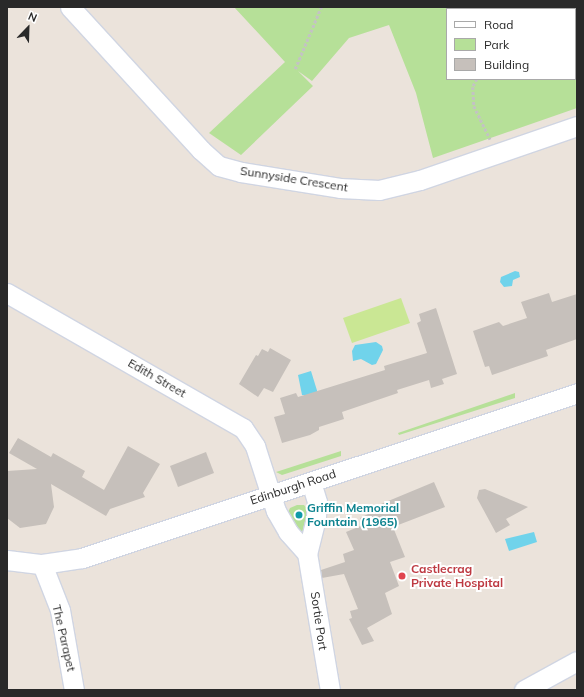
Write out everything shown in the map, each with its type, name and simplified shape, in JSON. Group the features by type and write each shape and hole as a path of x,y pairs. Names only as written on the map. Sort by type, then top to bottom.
{"street":[{"name":"Sunnyside Crescent","path":"70,7 201,150 219,166 340,188 379,190 420,180 577,126"},
{"name":"Edith Street","path":"7,293 244,428 255,446 270,494"},
{"name":"Edinburgh Road","path":"7,560 42,564 82,558 270,494 311,482 577,393"},
{"name":"Sortie Port","path":"311,482 317,510 307,553 330,690"},
{"path":"270,494 276,512 288,532 307,553"},
{"name":"The Parapet","path":"42,564 60,610 74,690"},
{"path":"524,690 577,661"}],"path":[{"path":"295,69 322,7"},
{"path":"477,80 472,87 474,106 497,153"}],"green space":[{"path":"234,7 577,7 577,108 433,158 416,93 389,25 349,38 312,81 298,71 313,86 241,155 209,133 285,62"},
{"path":"401,298 410,323 352,343 343,318"},
{"path":"515,393 515,398 399,435 398,433"},
{"path":"341,451 341,456 282,475 276,472"},
{"path":"297,505 304,505 309,511 303,539 287,515 290,508"}],"water":[{"path":"515,271 519,272 520,277 513,280 512,286 504,287 500,282 501,277"},
{"path":"376,342 382,346 383,350 376,364 372,365 361,359 353,361 352,351 355,345"},
{"path":"311,371 319,397 307,400 305,395 302,395 298,375"},
{"path":"534,532 537,542 509,551 505,539"}],"building":[{"path":"549,293 552,302 577,294 577,339 546,350 548,356 492,375 489,366 485,367 473,331 499,322 503,326 527,318 521,302"},
{"path":"436,308 457,374 442,379 444,384 431,388 429,380 397,390 398,393 342,412 344,419 319,427 319,430 310,435 282,443 274,417 285,414 280,398 296,393 298,397 385,370 384,366 427,353 417,323 421,321 419,314"},
{"path":"270,348 291,360 273,392 264,388 258,397 239,384 256,355 258,356 262,349 268,352"},
{"path":"18,438 51,457 53,453 85,471 82,477 104,490 128,446 160,464 143,493 145,497 110,509 106,516 51,484 54,507 46,524 20,528 7,518 7,471 37,469 9,453"},
{"path":"206,452 214,473 178,487 170,466"},
{"name":"Castlecrag Private Hospital","path":"434,482 445,507 393,527 405,557 390,562 399,586 385,593 392,614 367,628 374,641 362,645 349,619 352,618 350,611 358,609 344,574 322,578 321,570 345,562 343,554 354,550 346,532 363,525 360,518 370,513 369,509"},
{"path":"485,489 528,507 506,519 510,525 496,533 477,498 479,490"}],"place":[{"name":"Griffin Memorial Fountain (1965)","path":"299,515"},
{"name":"Castlecrag Private Hospital","path":"402,576"}]}
